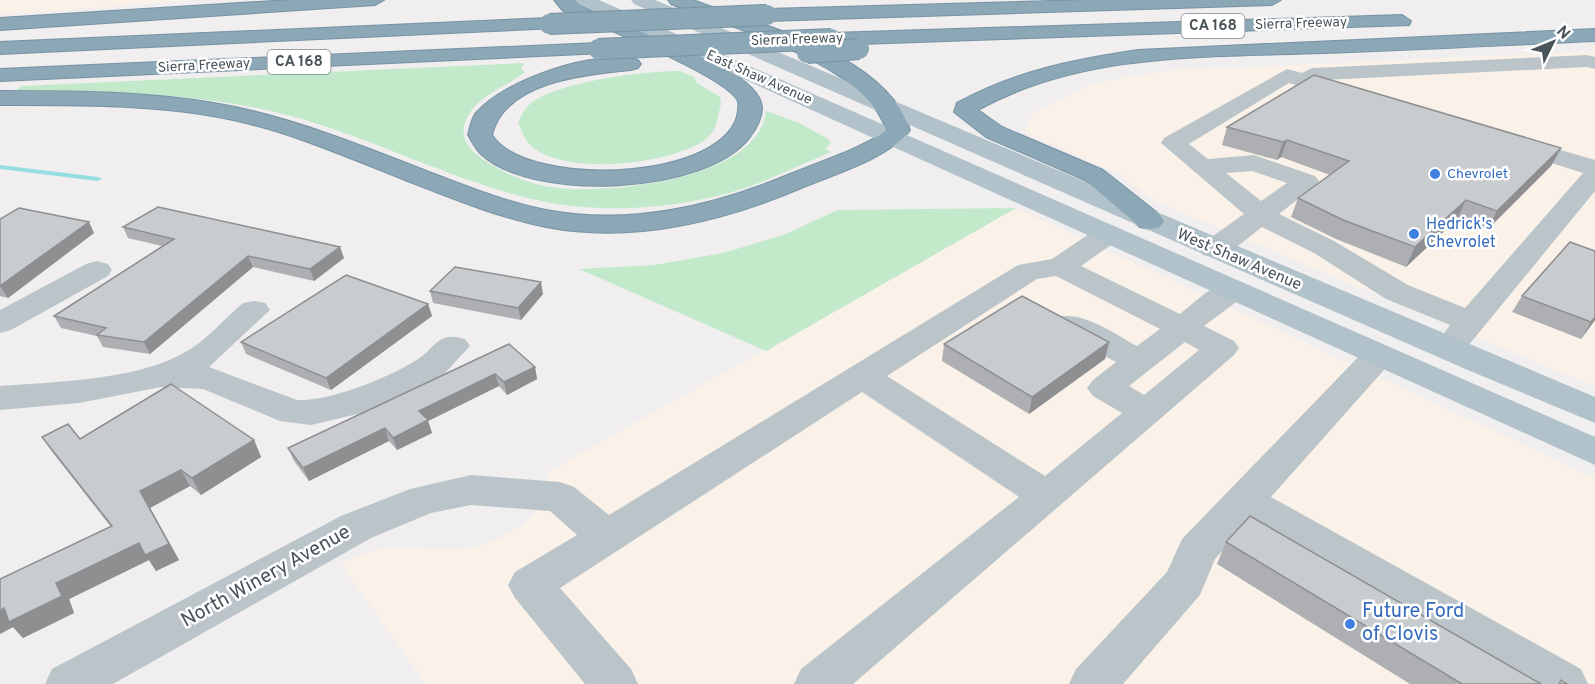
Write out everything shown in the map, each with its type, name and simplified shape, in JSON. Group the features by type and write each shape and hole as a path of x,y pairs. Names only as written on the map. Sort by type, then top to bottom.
{"highway":[{"path":"0,24 375,0"},
{"path":"563,0 568,6 714,72 742,90 750,106 745,127 732,143 702,159 673,169 625,178 598,179 553,175 526,169 496,155 485,142 482,128 491,109 508,96 537,82 569,72 631,64 859,50 1312,23"},
{"path":"0,98 134,101 242,116 306,135 508,209 548,219 582,223 679,218 737,205 781,189 892,138 898,130 896,119 886,103 839,65 677,0"},
{"name":"Sierra Freeway","path":"0,48 292,35 773,8 1272,0"},
{"path":"541,20 740,4 773,8"},
{"path":"1550,18 1595,18"},
{"name":"Sierra Freeway","path":"0,75 831,39 1426,20"},
{"path":"1150,222 1094,175 994,132 965,112 965,108 990,93 1024,80 1081,66 1137,57 1595,35"}],"main road":[{"name":"East Shaw Avenue","path":"584,0 934,157"},
{"name":"East Shaw Avenue","path":"640,0 886,103"},
{"name":"West Shaw Avenue","path":"886,103 1150,222 1595,411"},
{"name":"West Shaw Avenue","path":"934,157 1595,452"}],"street":[{"path":"1470,322 1397,292 1324,247 1284,229 1261,214 1173,143 1287,75 1587,61 1595,63"},
{"path":"1287,75 1366,99"},
{"path":"1492,137 1595,168"},
{"path":"1203,167 1254,163 1306,181 1213,249"},
{"path":"1447,350 1595,175"},
{"path":"614,684 530,585 1029,271 1060,267 1108,234"},
{"path":"818,684 1047,496 1222,348 1060,267"},
{"path":"0,323 97,270"},
{"path":"1002,288 1140,361"},
{"path":"1146,411 1105,388 1232,290"},
{"path":"161,376 196,361 254,310"},
{"path":"0,392 0,398 79,391 161,376 208,378 293,412 311,413 349,405 418,374 433,365 453,346"},
{"path":"1093,684 1185,582 1197,550 1378,355"},
{"path":"863,377 1047,496"},
{"name":"North Winery Avenue","path":"75,682 375,518 424,500 471,490 560,497 607,537"},
{"path":"1244,500 1564,684"}],"shaded area":[{"path":"0,0 196,0 0,15"},
{"name":"Hedrick's Chevrolet","path":"1595,51 1595,387 1155,201 1119,174 1024,132 1033,113 1092,84 1164,71"},
{"path":"1016,208 1595,478 1595,684 426,684 341,564 368,552 393,547 450,550 473,548 520,527 536,513 547,488 548,472"}],"green space":[{"path":"524,63 521,69 525,72 486,97 473,109 465,123 464,134 468,145 481,158 505,173 533,183 575,189 606,188 641,185 709,168 737,154 757,135 766,111 799,123 828,139 831,143 825,149 831,152 762,182 691,202 640,207 590,207 541,201 508,193 316,123 250,107 149,94 13,92 22,86"},
{"path":"680,71 694,77 697,83 720,97 721,102 717,122 711,134 690,148 668,156 614,164 586,164 561,160 540,152 526,140 518,123 524,110 531,103 564,88 605,78"},
{"path":"1016,208 766,351 579,269 654,265 723,253 783,235 838,210"}],"building":[{"name":"Chevrolet","path":"1314,75 1561,148 1497,211 1466,200 1415,247 1343,220 1298,198 1349,161 1287,140 1283,142 1227,127"},
{"path":"158,207 340,247 310,269 248,256 144,342 97,335 106,328 54,316 174,239 123,227"},
{"path":"19,208 89,222 0,286 0,219"},
{"path":"1570,242 1595,251 1595,317 1591,322 1522,296"},
{"path":"455,267 541,282 518,308 430,291"},
{"path":"346,275 428,304 326,378 241,342"},
{"path":"1022,296 1109,342 1032,397 944,344"},
{"path":"509,344 535,367 504,382 495,374 419,411 428,420 393,438 385,428 303,468 288,448"},
{"path":"171,384 254,440 192,478 181,470 140,491 169,544 145,555 139,543 56,583 62,596 9,622 4,608 0,611 0,579 112,526 42,437 68,424 80,439"},
{"path":"1250,516 1541,684 1462,684 1226,542"}],"waterway":[{"path":"0,167 98,179"}],"place":[{"name":"Chevrolet","path":"1435,174"},
{"name":"Hedrick's Chevrolet","path":"1414,234"},
{"name":"Future Ford of Clovis","path":"1350,624"}]}
